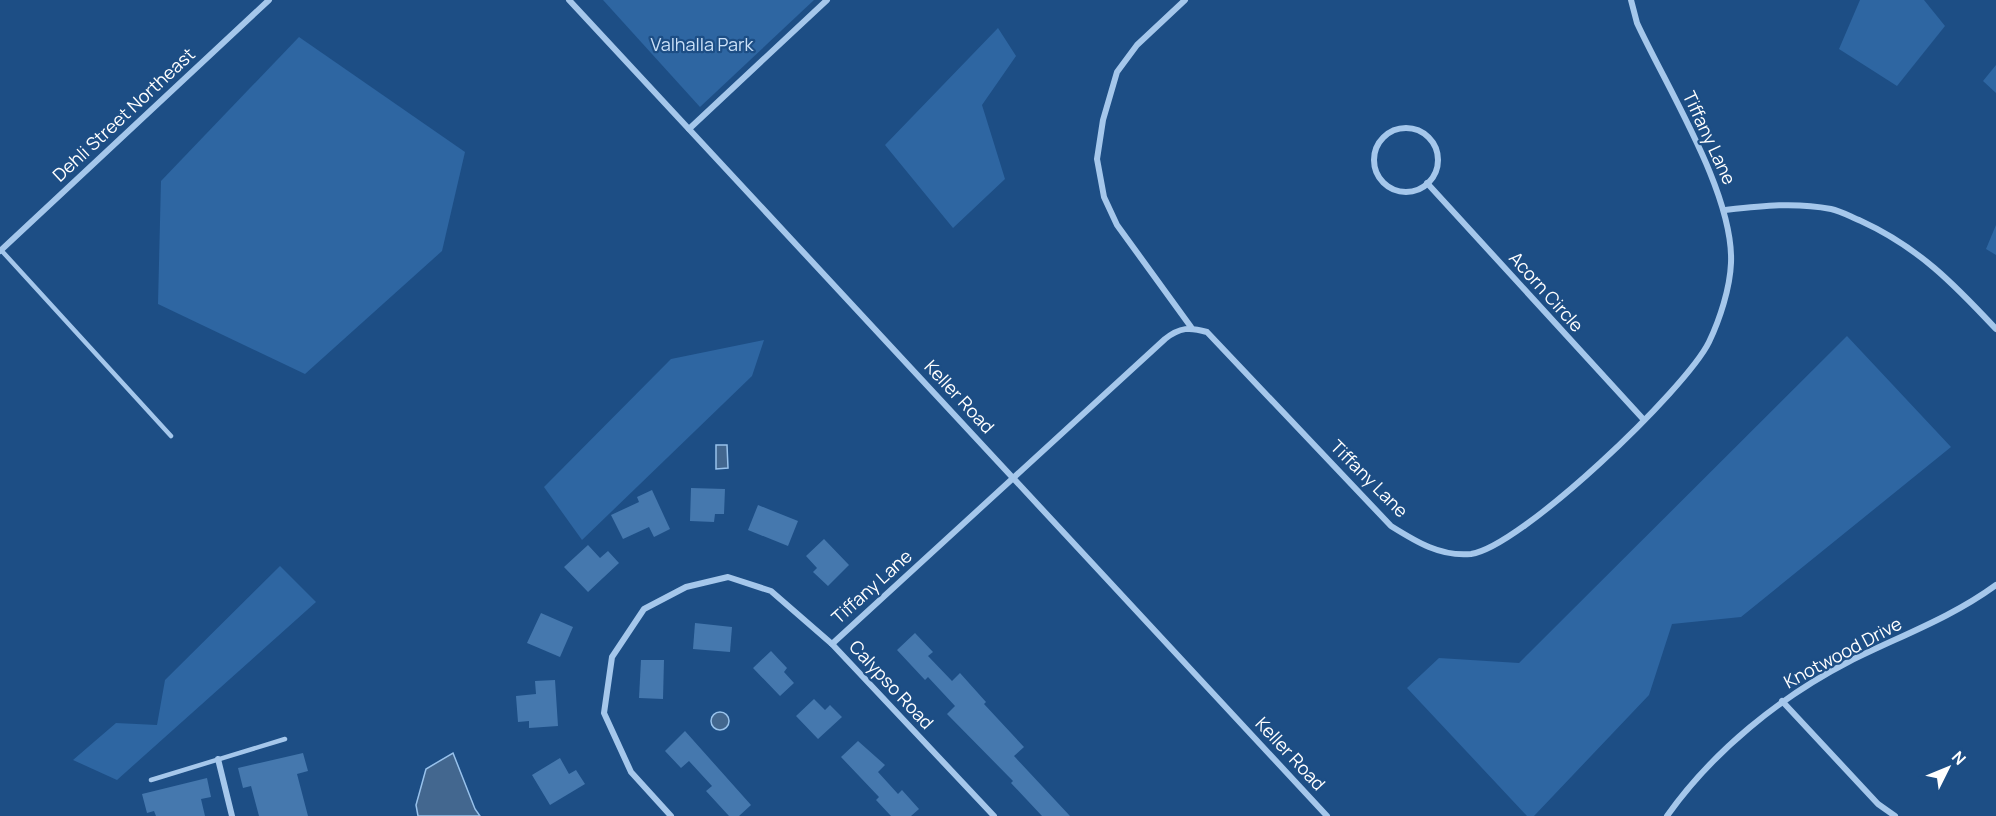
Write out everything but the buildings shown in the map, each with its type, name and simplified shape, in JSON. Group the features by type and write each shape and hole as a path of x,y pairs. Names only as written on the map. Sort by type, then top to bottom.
{"street":[{"name":"Dehli Street Northeast","path":"1,251 269,0"},
{"name":"Keller Road","path":"569,0 1327,816"},
{"path":"689,129 827,0"},
{"path":"1185,0 1137,45 1118,72 1103,120 1097,159 1104,197 1117,225 1191,327"},
{"name":"Tiffany Lane","path":"832,644 1165,339 1176,330 1191,327 1207,332 1391,526 1420,544 1448,554 1471,554 1490,549 1515,533 1577,482 1676,387 1709,343 1723,304 1731,263 1725,210 1677,103 1642,34 1631,0"},
{"path":"1409,128 1427,136 1438,157 1433,177 1427,183 1414,191 1404,192 1390,188 1382,181 1374,160 1377,148 1388,133 1409,128"},
{"name":"Acorn Circle","path":"1427,183 1644,420"},
{"path":"1725,210 1782,204 1833,209 1852,217 1905,243 1930,262 1996,329"},
{"name":"Calypso Road","path":"671,816 632,772 604,713 612,657 644,609 686,587 728,577 771,591 832,644 994,816"},
{"name":"Knotwood Drive","path":"1667,816 1705,769 1782,701 1850,662 1975,601 1996,585"},
{"path":"1782,701 1878,804 1895,816"},
{"path":"218,759 232,816"}],"lane":[{"path":"1,251 171,436"},
{"path":"151,780 285,739"}],"green space":[{"name":"Valhalla Park","path":"603,0 814,0 700,107"},
{"path":"1860,0 1924,0 1945,26 1897,86 1839,49"},
{"path":"998,28 1016,56 982,105 1005,179 953,228 885,145"},
{"path":"299,37 465,152 442,251 305,374 158,304 161,181"},
{"path":"1996,65 1996,93 1983,81"},
{"path":"1996,225 1996,255 1986,249"},
{"path":"1847,336 1951,447 1741,617 1672,624 1649,695 1534,816 1527,816 1407,688 1439,658 1519,663"},
{"path":"764,340 752,376 582,540 544,487 671,359"},
{"path":"280,566 316,602 117,780 73,760 116,723 157,725 165,680"}],"shaded area":[{"path":"716,445 727,445 728,468 716,469"},
{"path":"720,712 726,715 729,721 726,727 720,730 714,727 711,721 714,715"},
{"path":"453,753 475,809 480,816 418,816 416,805 426,769"}]}
